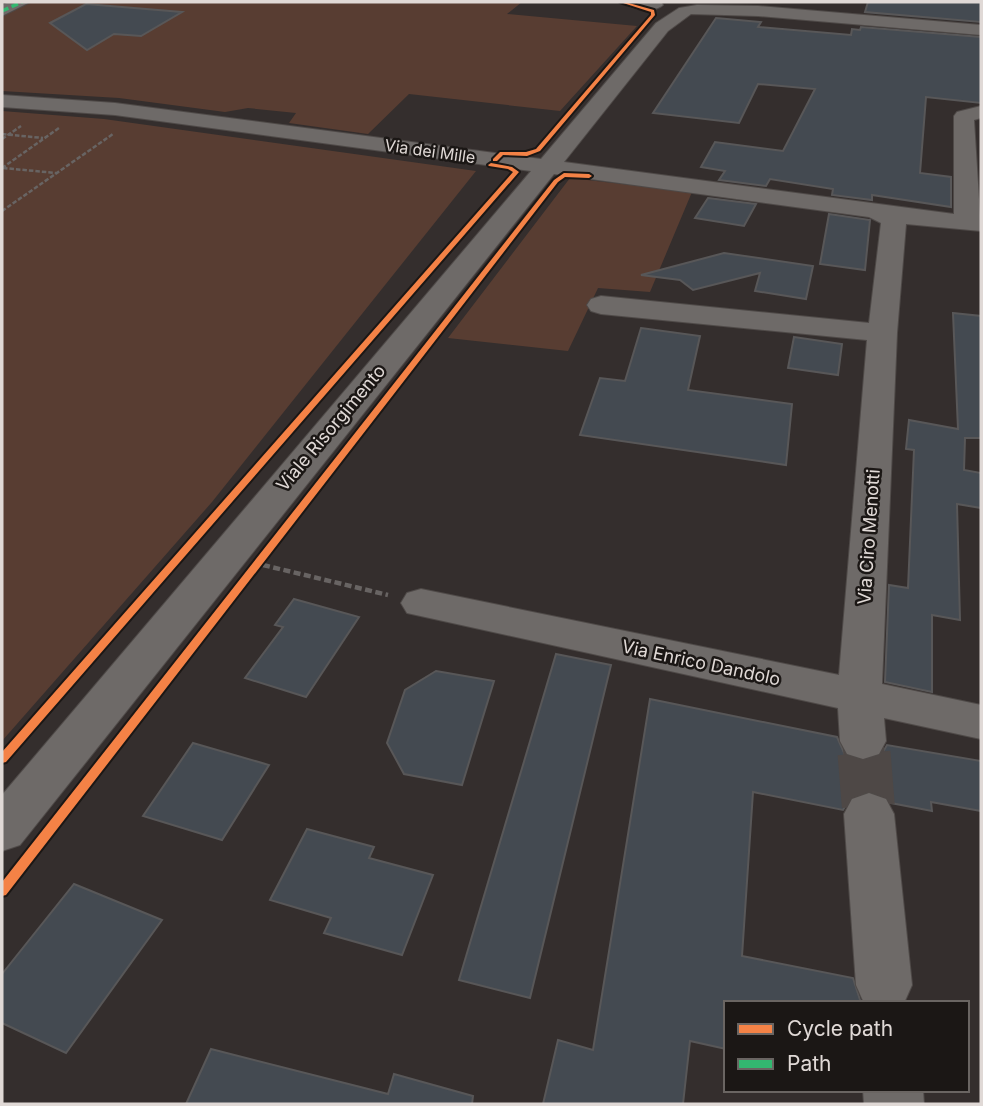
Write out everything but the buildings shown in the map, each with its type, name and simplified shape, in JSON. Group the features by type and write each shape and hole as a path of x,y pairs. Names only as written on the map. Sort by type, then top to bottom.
{"street":[{"path":"2,11 22,2"},
{"path":"631,2 677,8 758,11 978,30"},
{"name":"Viale Risorgimento","path":"2,830 677,8"},
{"path":"967,12 978,30"},
{"name":"Via dei Mille","path":"2,101 115,109 873,210 888,215 974,223"},
{"path":"974,223 964,116 981,113"},
{"name":"Via Ciro Menotti","path":"863,741 859,696 881,332 894,223 888,215"},
{"path":"601,305 733,319 763,318 881,332"},
{"name":"Via Enrico Dandolo","path":"421,603 981,722"},
{"path":"869,814 884,985"}],"path":[{"path":"2,168 62,126"},
{"path":"2,211 116,132"},
{"path":"2,134 45,138"},
{"path":"2,168 57,173"},
{"path":"249,575 266,554"},
{"path":"258,564 421,603"}],"shaded area":[{"path":"2,2 522,2 507,14 637,26 560,111 409,94 368,134 289,123 296,113 248,108 225,112 119,98 2,91"},
{"path":"2,111 104,119 476,171 212,502 2,741"},
{"path":"570,178 692,192 650,292 598,288 568,351 448,338"}],"tunnel":[{"path":"863,741 864,755"},
{"path":"864,753 869,814"}],"marked path":[{"path":"2,11 22,2"}],"cycle path":[{"path":"495,160 502,153 527,154 538,150 653,15 653,11 622,2"},
{"path":"2,759 516,172 510,168 491,165"},
{"path":"2,891 556,181 564,175 589,176"}]}
